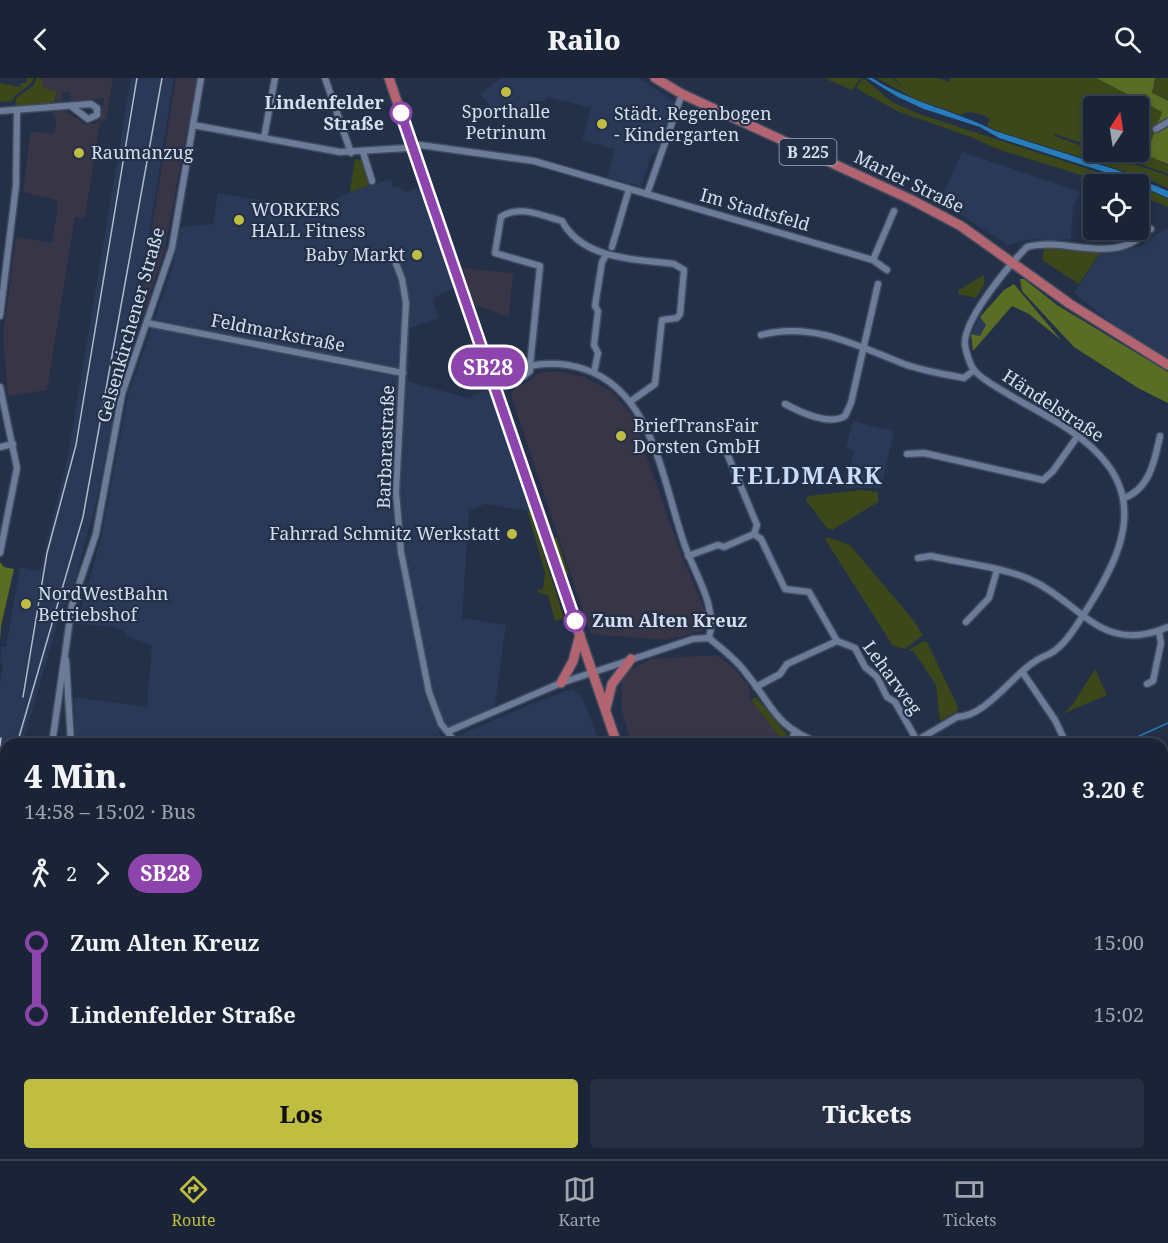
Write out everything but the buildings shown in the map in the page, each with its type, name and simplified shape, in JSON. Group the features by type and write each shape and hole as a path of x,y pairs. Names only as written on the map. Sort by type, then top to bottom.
{"main road":[{"path":"389,78 615,738"},
{"name":"Marler Straße","path":"655,78 682,94 920,204 961,226 1070,304 1168,365"},
{"path":"561,683 573,661 580,635"},
{"path":"606,710 612,684 631,659"}],"street":[{"name":"Gelsenkirchener Straße","path":"53,738 72,605 96,534 122,394 172,248 201,78"},
{"path":"264,138 275,78"},
{"path":"326,78 351,153"},
{"path":"646,194 682,94"},
{"path":"0,111 71,106"},
{"path":"0,316 16,186 17,110"},
{"path":"1156,129 1168,122"},
{"path":"194,125 351,153 412,146"},
{"name":"Im Stadtsfeld","path":"412,146 420,145 510,156 873,260 887,270"},
{"path":"363,152 372,181"},
{"path":"612,247 629,189"},
{"path":"631,401 655,384 662,320 677,318 680,314 684,270 674,264 606,255 570,236 562,222 517,210 501,217 495,253 540,266 530,366 553,363 569,364 594,373 618,387 631,401 650,441 688,556 713,617 709,638"},
{"path":"873,260 894,210"},
{"path":"761,335 777,330 818,333 864,346 905,365 964,378 974,370 965,344 970,323 1027,247 1041,243 1113,247 1133,242 1151,229"},
{"name":"Barbarastraße","path":"391,251 402,279 406,303 396,492 401,552 429,692 441,723 453,738"},
{"path":"594,373 598,353 594,345 598,311 595,306 602,262 606,255"},
{"path":"785,404 799,411 831,419 845,416 849,410 878,284"},
{"name":"Feldmarkstraße","path":"147,323 404,373"},
{"name":"Händelstraße","path":"923,738 957,717 966,716 997,696 1057,648 1082,617 1106,578 1123,533 1124,498 1117,479 1100,455 1077,437 974,370"},
{"path":"0,387 17,468 0,553"},
{"path":"1124,498 1133,495 1145,482 1155,459 1160,436"},
{"path":"907,454 924,453 1043,480 1053,471 1077,437"},
{"path":"0,447 13,444"},
{"name":"Leharweg","path":"726,451 757,525 754,534 761,539 785,589 809,592 837,641 855,648 865,667 877,677 887,697 896,702 914,738"},
{"path":"688,556 718,545 724,547 754,534"},
{"path":"918,558 931,556 997,570 1040,584 1082,617 1115,633 1136,634 1160,631 1168,627"},
{"path":"966,622 989,598 997,570"},
{"path":"1147,684 1153,681 1161,643 1160,631"},
{"path":"448,731 561,683 693,639 709,638 740,666 775,716 794,734 805,738"},
{"name":"Leharweg","path":"756,687 780,674 787,664 837,641"},
{"name":"Gelsenkirchener Straße","path":"65,648 71,738"},
{"path":"1023,673 1055,720 1064,738"},
{"path":"792,738 794,734"}],"shaded area":[{"path":"41,78 113,78 106,121 100,121 104,98 70,101 71,93 63,92 61,102 55,101 57,91 43,88"},
{"path":"131,78 174,78 148,241 97,498 75,580 59,619 24,738 0,738 0,684 3,664 0,663 1,647 6,647 20,567 40,571 68,456"},
{"path":"176,78 197,78 164,252 143,317 139,309"},
{"path":"501,78 640,78 674,102 658,150 652,155 641,187 607,177 615,149 582,140 591,108 548,97 544,101 533,101 528,112 491,107 480,94"},
{"path":"65,111 85,124 100,121 85,218 75,217 47,390 8,396 3,335 16,237 52,243 57,213 57,200 23,192 30,135 32,131 54,134 56,121 53,112"},
{"path":"962,152 1081,192 1073,207 1071,239 1059,241 1031,239 1008,245 961,215 938,204"},
{"path":"391,179 393,188 398,186 406,192 419,188 454,288 435,297 433,301 439,318 410,328 408,381 467,398 489,390 530,511 485,504 469,510 462,618 506,625 494,711 449,731 438,730 442,738 87,738 75,736 74,697 147,707 152,646 127,636 115,627 77,624 101,538 128,395 173,266 180,227 213,224 218,193 316,209 350,192"},
{"path":"1165,229 1168,230 1168,365 1154,357 1074,293 1100,254 1141,246"},
{"path":"462,268 513,273 509,317 475,305"},
{"path":"980,317 986,325 980,336 971,334"},
{"path":"561,371 584,377 612,392 632,415 682,557 708,618 709,624 704,630 666,640 591,634 511,395 515,387 526,383 538,373"},
{"path":"853,421 894,431 881,488 846,488 854,451 846,448"},
{"path":"716,655 734,668 749,686 751,700 780,738 630,738 621,708 622,678 625,673 651,659"},
{"path":"572,689 582,696 598,738 453,738 526,706"}],"green space":[{"path":"27,78 34,78 12,101 0,102 0,83 20,87 21,83 26,83"},
{"path":"37,78 41,78 44,88 57,91 54,102 15,107 16,98 33,86"},
{"path":"824,78 861,78 852,90"},
{"path":"863,78 892,102 919,114 1103,174 1083,176 997,149 971,137 897,111 856,88"},
{"path":"877,78 892,78 908,93 894,78 937,78 949,82 950,78 1096,78 1131,96 1083,96 1083,144 1055,134 1054,136 1083,146 1083,158 997,131 987,126 990,119 983,115 972,112 961,115 915,99"},
{"path":"1096,78 1155,78 1152,93 1168,101 1168,164 1149,156 1149,147 1162,112 1149,105 1149,96 1131,96"},
{"path":"1155,78 1168,78 1168,101 1152,94"},
{"path":"1149,105 1162,112 1149,148"},
{"path":"1149,155 1168,165 1168,174 1135,162 1149,162"},
{"path":"355,159 362,160 371,185 350,192"},
{"path":"1095,162 1128,162 1168,176 1168,188 1149,179 1149,174 1133,174"},
{"path":"1149,190 1168,199 1168,207 1149,199"},
{"path":"1044,248 1104,253 1099,254 1079,284 1042,260"},
{"path":"984,275 984,285 976,298 958,294 959,290"},
{"path":"1020,279 1024,279 1057,305 1168,372 1168,403 1138,388 1074,347 1022,291"},
{"path":"1014,284 1061,340 1029,314 1012,306 973,351 971,334 980,336 986,325 980,317 1004,290"},
{"path":"517,359 508,363 513,382 529,378 505,387 497,364"},
{"path":"862,490 878,492 878,502 832,530 827,528 806,500 808,496"},
{"path":"527,510 530,511 564,618 555,621 548,595 538,593 538,589 543,590 545,572"},
{"path":"828,537 850,545 914,621 923,635 905,649 893,646 825,539"},
{"path":"553,538 557,538 569,575 563,572 552,541"},
{"path":"0,562 4,567 14,569 1,626 0,641"},
{"path":"924,641 927,642 958,707 957,711 940,721 936,685 914,652 909,650"},
{"path":"1095,669 1107,695 1063,714 1073,704"},
{"path":"756,697 788,736 787,738 780,738 751,700"}],"water":[{"path":"867,78 872,78 918,101 995,131 1083,159 1083,162 1092,162 1127,174 1111,174 999,138 980,127 924,109 898,97"},
{"path":"1149,183 1168,191 1168,198 1149,190"}],"waterway":[{"path":"1135,738 1168,723"}],"railway":[{"path":"23,697 47,553 76,445 137,78"},
{"path":"19,738 83,517 162,78"}],"bus line":[{"name":"SB28","path":"401,113 575,621"}],"place":[{"name":"Sporthalle Petrinum","path":"506,92"},
{"name":"Lindenfelder Straße","path":"401,113"},
{"name":"Städt. Regenbogen - Kindergarten","path":"602,124"},
{"name":"Raumanzug","path":"79,153"},
{"name":"WORKERS HALL Fitness","path":"239,220"},
{"name":"Baby Markt","path":"417,255"},
{"name":"BriefTransFair Dorsten GmbH","path":"621,436"},
{"name":"Fahrrad Schmitz Werkstatt","path":"512,534"},
{"name":"NordWestBahn Betriebshof","path":"26,604"},
{"name":"Zum Alten Kreuz","path":"575,621"}],"district":[{"name":"FELDMARK","path":"807,476"}]}
